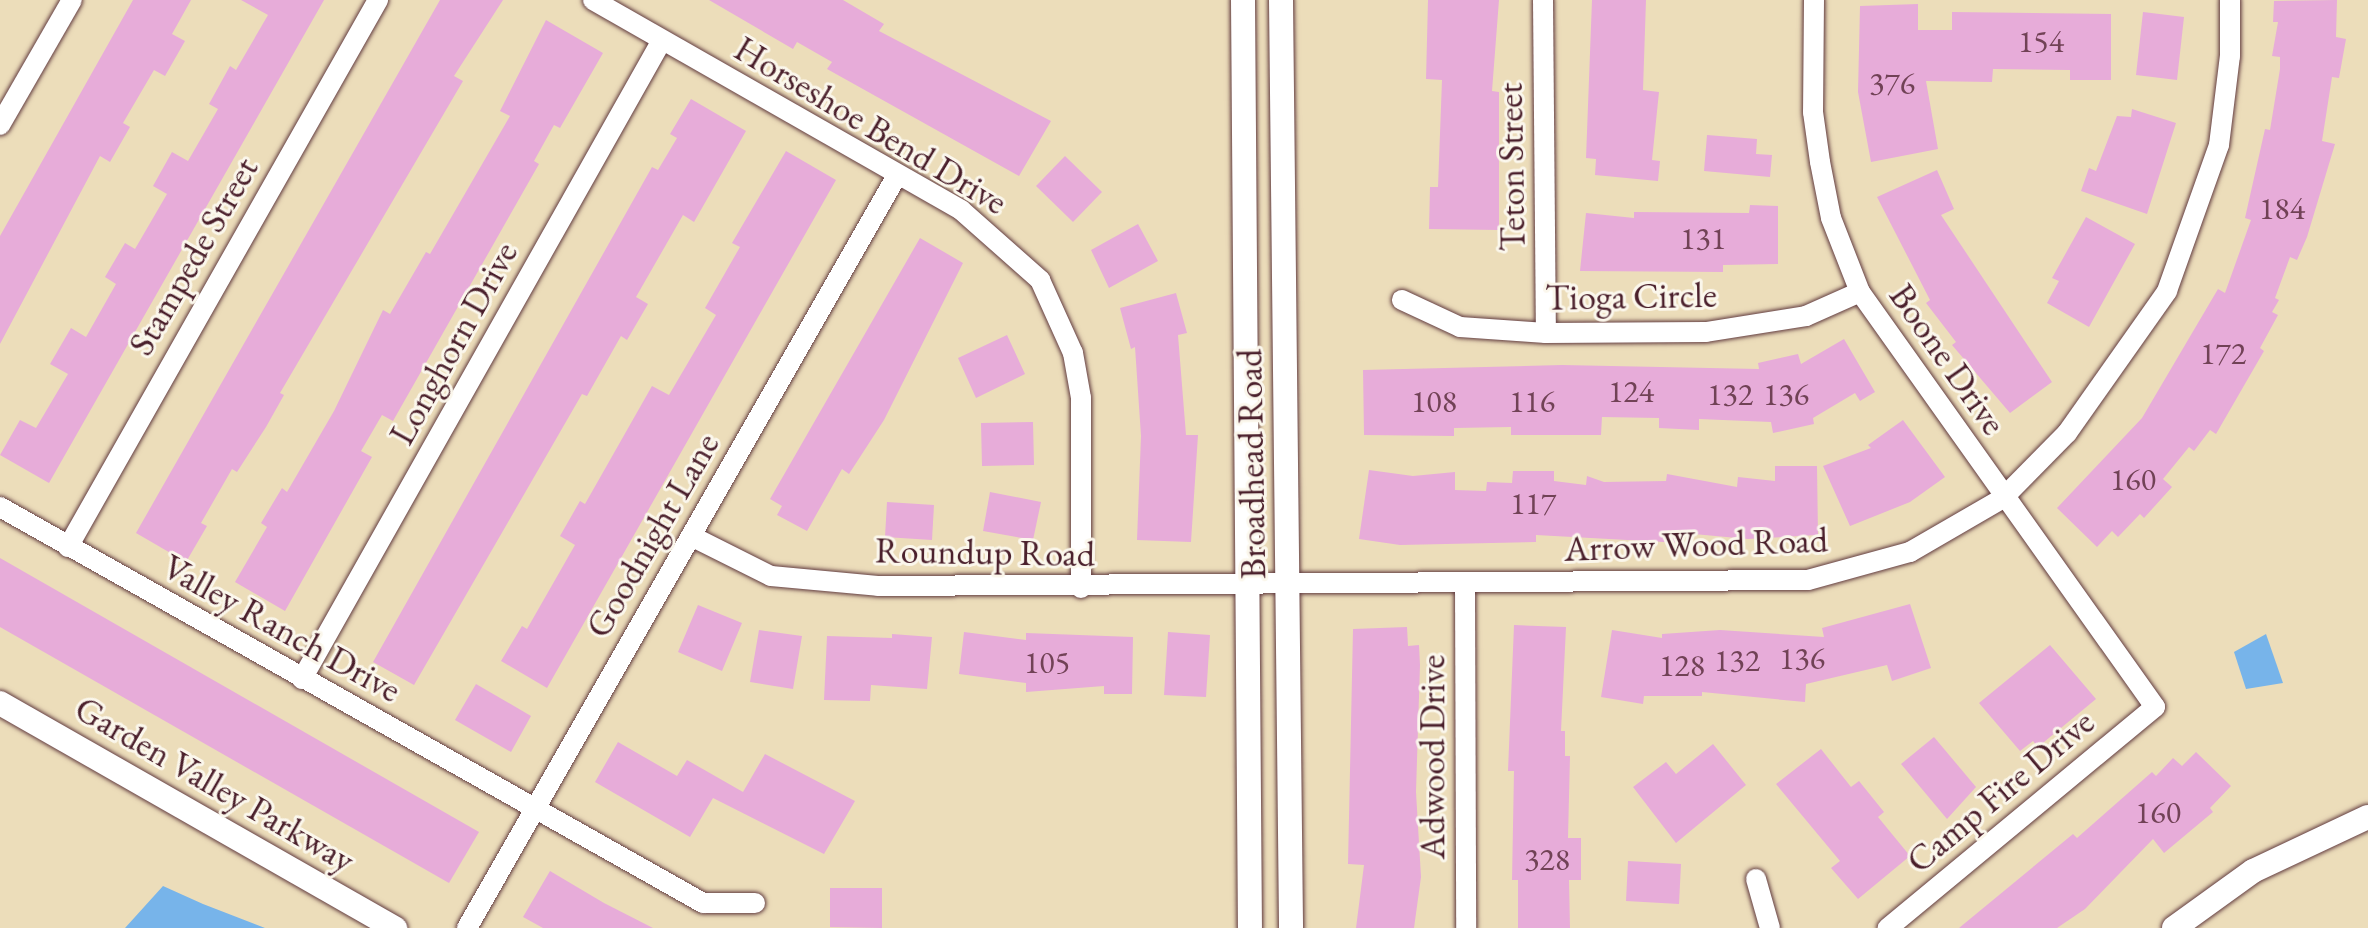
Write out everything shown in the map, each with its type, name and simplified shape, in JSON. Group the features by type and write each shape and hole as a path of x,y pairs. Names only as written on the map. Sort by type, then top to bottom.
{"street":[{"path":"0,125 72,0"},
{"name":"Stampede Street","path":"68,547 378,0"},
{"name":"Horseshoe Bend Drive","path":"593,0 896,177 961,210 1004,244 1040,280 1058,313 1073,353 1081,398 1081,588"},
{"name":"Broadhead Road","path":"1243,0 1245,587 1250,928"},
{"name":"Broadhead Road","path":"1281,0 1291,928"},
{"name":"Teton Street","path":"1543,0 1546,333"},
{"name":"Boone Drive","path":"1814,0 1812,99 1818,150 1831,218 1860,292 2003,498 2155,707"},
{"name":"Arrow Wood Road","path":"1288,587 1808,580 1910,552 2003,498 2067,433 2167,291 2219,145 2230,56 2230,0"},
{"name":"Longhorn Drive","path":"302,679 662,40"},
{"name":"Goodnight Lane","path":"467,928 532,808 896,177"},
{"name":"Tioga Circle","path":"1402,300 1460,327 1546,333 1706,332 1766,325 1806,316 1860,292"},
{"name":"Valley Ranch Drive","path":"0,507 703,903 755,903"},
{"name":"Roundup Road","path":"691,536 771,576 809,582 1081,588 1288,587"},
{"name":"Adwood Drive","path":"1465,585 1466,928"},
{"name":"Garden Valley Parkway","path":"0,703 395,928"},
{"name":"Camp Fire Drive","path":"1888,928 1914,920 2155,707"},
{"path":"2174,928 2253,871 2368,817"},
{"path":"1756,879 1770,928"}],"water":[{"path":"2266,634 2283,683 2246,689 2234,652"},
{"path":"163,886 203,904 265,928 125,928"}],"building":[{"path":"133,0 191,0 172,34 185,41 165,76 154,70 123,123 130,127 110,162 100,156 0,344 0,236"},
{"path":"241,0 324,0 49,483 0,455 20,420 36,428 68,374 50,364 71,328 86,337 116,284 105,277 125,243 135,249 167,194 153,186 172,152 188,161 218,109 209,104 230,66 236,70 268,15"},
{"path":"440,0 503,0 454,76 463,81 280,393 284,395 266,427 237,472 232,469 201,523 207,526 186,562 136,533"},
{"path":"709,0 843,0 884,24 879,31 1051,121 1019,176 827,69 832,62 797,42 793,49"},
{"path":"1428,0 1499,0 1492,91 1499,92 1499,230 1429,229 1430,187 1438,187 1442,80 1426,79"},
{"path":"1592,0 1646,0 1643,90 1659,92 1652,160 1660,161 1658,181 1595,175 1596,159 1586,158"},
{"path":"2337,0 2336,37 2346,39 2339,78 2332,77 2322,141 2335,144 2307,237 2297,260 2290,257 2275,298 2279,300 2272,312 2278,315 2260,348 2264,351 2216,434 2210,430 2194,451 2189,447 2163,479 2172,487 2144,518 2140,514 2118,537 2112,531 2097,547 2057,508 2142,418 2218,289 2225,293 2251,220 2245,218 2265,129 2270,130 2280,69 2280,57 2272,56 2278,22 2273,22 2274,1"},
{"path":"1918,4 1918,30 1952,30 1952,12 2111,14 2111,80 2070,80 2070,70 1993,69 1992,82 1926,81 1938,149 1871,162 1858,92 1860,6"},
{"path":"2143,12 2184,17 2177,80 2136,75"},
{"path":"546,20 603,53 560,128 554,125 534,161 539,164 393,421 382,415 361,451 372,457 285,611 235,582 267,527 261,523 282,488 287,492 334,411 383,310 390,314 426,252 430,254 510,116 500,111"},
{"path":"691,99 746,131 694,222 683,215 636,297 648,304 627,340 621,336 587,396 582,394 414,685 373,662 652,167 658,170 677,138 670,134"},
{"path":"2132,109 2176,123 2147,214 2081,191 2089,168 2096,171 2117,116 2131,117"},
{"path":"1707,135 1757,139 1756,154 1772,155 1770,177 1704,171"},
{"path":"786,151 836,180 547,688 501,661 522,626 527,629 575,545 560,536 580,501 585,504 652,386 669,395 716,315 705,308 740,247 732,243"},
{"path":"1065,156 1102,192 1073,222 1036,186"},
{"path":"1937,170 1954,209 1941,215 2052,382 2010,413 1952,345 1956,342 1926,303 1930,300 1877,197"},
{"path":"1750,205 1778,206 1778,264 1723,265 1723,272 1580,271 1586,213 1634,218 1634,212 1749,213"},
{"path":"2086,217 2135,244 2089,327 2047,303 2059,281 2052,278"},
{"path":"1138,224 1158,261 1109,288 1091,250"},
{"path":"920,238 963,263 884,420 849,474 842,469 807,531 777,515 782,506 770,499"},
{"path":"1176,293 1187,333 1178,335 1186,435 1198,435 1191,542 1137,540 1141,436 1135,347 1131,349 1120,308"},
{"path":"1007,335 1025,374 976,398 958,358"},
{"path":"1844,339 1875,392 1860,401 1855,393 1813,418 1814,424 1773,433 1771,422 1699,419 1699,430 1659,428 1659,418 1602,417 1601,435 1511,435 1511,427 1454,428 1454,436 1364,435 1363,370 1562,365 1759,369 1758,363 1798,354 1801,364"},
{"path":"1903,420 1945,477 1910,502 1850,526 1823,466 1871,448 1868,445"},
{"path":"1033,422 1034,465 982,466 981,423"},
{"path":"1775,466 1817,466 1818,535 1748,539 1683,533 1682,543 1536,535 1536,542 1400,545 1359,539 1369,470 1413,476 1455,472 1455,490 1486,491 1487,482 1512,483 1513,471 1554,471 1554,481 1586,485 1587,476 1604,482 1666,481 1667,474 1737,487 1738,477 1775,481"},
{"path":"990,492 1041,502 1033,540 983,531"},
{"path":"887,502 934,505 932,540 885,537"},
{"path":"0,558 479,832 449,883 0,627"},
{"path":"1910,604 1931,668 1892,681 1887,665 1806,684 1805,702 1702,692 1702,696 1644,696 1643,704 1601,697 1612,630 1662,638 1662,634 1720,630 1824,637 1822,628"},
{"path":"698,605 742,623 722,671 678,652"},
{"path":"1514,625 1566,627 1561,731 1565,731 1565,756 1570,756 1568,838 1581,838 1581,880 1569,880 1570,928 1518,928 1518,880 1512,880 1514,771 1508,771"},
{"path":"1407,627 1408,646 1419,645 1420,665 1416,792 1421,877 1414,928 1356,928 1364,865 1348,864 1353,629"},
{"path":"759,630 802,636 793,689 750,682"},
{"path":"964,632 1026,640 1026,633 1133,637 1132,694 1104,694 1104,686 1026,692 1026,683 959,674"},
{"path":"1168,632 1210,635 1206,697 1164,695"},
{"path":"892,634 932,637 927,689 871,685 870,701 824,700 827,636 892,638"},
{"path":"2050,645 2096,699 2038,747 2033,741 2020,751 1979,703"},
{"path":"476,684 531,716 511,752 455,720"},
{"path":"1934,737 1976,787 1947,819 1901,764"},
{"path":"618,742 677,776 687,760 743,792 765,754 855,801 824,854 713,798 690,837 595,782"},
{"path":"1713,744 1746,785 1676,843 1633,787 1666,762 1676,774"},
{"path":"1821,749 1851,787 1859,781 1884,812 1878,817 1910,856 1858,899 1831,868 1840,861 1776,784"},
{"path":"2196,752 2231,786 2210,808 2213,812 2164,853 2153,839 2085,909 2057,928 1959,928 2073,834 2077,838 2152,772 2156,776 2173,758 2182,766"},
{"path":"1628,861 1681,864 1679,904 1626,901"},
{"path":"550,871 653,928 543,928 523,917"},
{"path":"830,888 882,888 882,928 830,927"}]}
